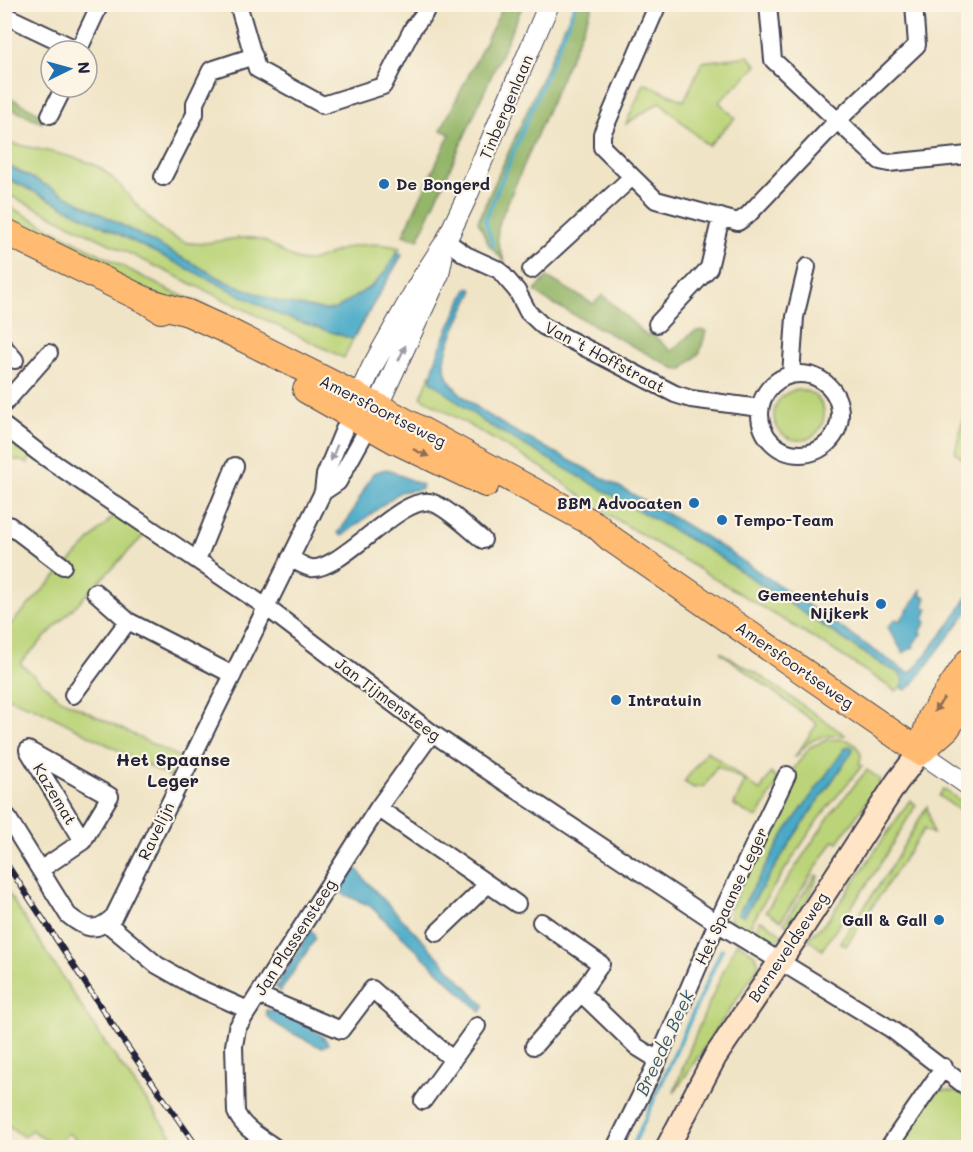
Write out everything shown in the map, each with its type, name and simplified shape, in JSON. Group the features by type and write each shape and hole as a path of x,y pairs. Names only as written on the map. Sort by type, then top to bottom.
{"main road":[{"name":"Amersfoortseweg","path":"4,231 147,301 188,313 217,325 363,411 588,534 610,538 920,752"},
{"path":"920,752 931,717 969,662"},
{"path":"920,752 947,728 969,697"},
{"name":"Barneveldseweg","path":"667,1148 715,1057 892,790 920,752"}],"street":[{"path":"83,39 100,4"},
{"path":"238,4 257,69 323,105 383,86 413,28 429,4"},
{"name":"Tinbergenlaan","path":"363,411 377,357 446,241 549,4"},
{"path":"658,4 602,134 602,147 656,200 738,222 748,216 837,121 917,45 914,4"},
{"path":"768,4 773,60 880,161 889,163 969,155"},
{"path":"4,15 55,39"},
{"path":"163,177 195,114 195,103 211,70 254,56"},
{"path":"51,115 58,99"},
{"path":"531,270 632,177"},
{"path":"657,324 709,268 721,218"},
{"name":"Van 't Hoffstraat","path":"446,241 466,255 498,270 517,291 528,312 543,326 675,394 691,399 760,408"},
{"path":"791,375 795,317 807,267"},
{"path":"4,404 49,353"},
{"path":"800,374 817,378 831,389 839,405 837,428 830,440 819,449 810,452 795,454 780,449 764,432 760,416 762,400 770,387 776,381 791,375 800,374"},
{"name":"Ravelijn","path":"107,923 114,916 323,492 338,482 363,411"},
{"name":"Jan Tijmensteeg","path":"4,426 39,453 266,607 432,733 717,923 891,1029 969,1088"},
{"path":"197,560 235,466"},
{"path":"290,558 311,568 329,564 410,506 427,501 437,504 483,540"},
{"path":"4,530 9,525 63,566"},
{"path":"95,592 128,621 232,675"},
{"path":"73,695 128,621"},
{"name":"Jan Plassensteeg","path":"276,1148 246,1127 236,1112 234,1047 237,1028 378,808 432,733"},
{"name":"Kazemat","path":"40,870 83,841 110,796 28,750 83,841"},
{"path":"920,752 969,785"},
{"name":"Het Spaanse Leger","path":"615,1148 658,1060 717,923 787,775"},
{"path":"378,808 517,904"},
{"path":"4,812 68,915 82,927 96,928 107,923 157,965 194,986 248,1010"},
{"path":"437,933 488,884"},
{"path":"534,1046 581,993 601,964 541,922"},
{"path":"258,995 341,1030 372,989 453,1060"},
{"path":"581,993 637,1047 658,1060"},
{"path":"423,1101 477,1026"},
{"path":"888,1148 944,1067"}],"green space":[{"path":"504,5 523,5 418,240 403,235 450,134 441,130"},
{"path":"574,5 593,5 501,218 498,240 505,262 489,245 478,221"},
{"path":"749,56 757,66 719,102 735,118 708,146 660,102 626,124 644,83 684,101 702,62"},
{"path":"5,95 45,116 42,123 5,106"},
{"path":"4,142 66,155 97,166 119,184 158,226 169,235 182,241 208,243 236,238 254,238 268,243 293,258 307,261 360,245 376,244 400,248 386,271 373,285 336,309 325,310 279,302 227,282 5,164"},
{"path":"4,177 282,316 353,339 344,358 5,193"},
{"path":"4,204 168,290 238,319 235,325 164,298 5,223"},
{"path":"547,277 593,304 603,295 647,336 651,333 671,351 696,331 706,331 700,352 682,370 674,368 544,299 535,291"},
{"path":"431,373 431,381 484,422 715,554 881,664 899,673 904,681 901,687 896,691 827,646 604,512 541,467 421,397"},
{"path":"794,390 804,390 817,397 824,410 824,420 817,433 804,440 794,440 785,436 778,429 774,420 774,410 778,401 785,394"},
{"path":"968,400 968,463 955,453"},
{"path":"4,430 33,452 28,463 5,457"},
{"path":"118,511 148,531 20,663 59,698 185,760 176,780 38,709 5,697 4,631"},
{"path":"720,652 756,673 845,735 817,738 806,745 795,757 817,724"},
{"path":"826,740 847,740 859,750 861,761 859,764 862,766 819,818 747,932 732,924 729,912 795,767 810,747","holes":["852,752 744,915 738,914 786,831"]},
{"path":"707,751 760,791 771,773 778,781 758,817 734,805 745,781 717,766 705,786 694,788 684,782"},
{"path":"867,770 880,779 878,786 838,842 834,840 781,921 766,911 833,811"},
{"path":"943,789 968,806 968,816 939,796"},
{"path":"910,800 916,805 878,868 822,950 808,939 827,921"},
{"path":"927,806 933,834 924,829 846,946 840,942 888,872"},
{"path":"816,875 818,876 810,896 790,927 784,923"},
{"path":"5,888 105,1043 180,1147 87,1147 68,1133 55,1147 32,1130 24,1137 5,1123"},
{"path":"760,921 783,935 776,940 768,941 752,935"},
{"path":"737,942 754,955 759,966 674,1093 695,1036"},
{"path":"943,1090 961,1092 968,1099 968,1147 896,1148 933,1093"}],"water":[{"path":"4,164 227,282 279,302 325,310 336,309 373,285 386,271 397,252 402,255 353,339 282,316 5,177"},
{"path":"469,288 473,292 458,321 446,354 446,373 459,392 499,422 629,492 698,533 907,672 915,668 952,621 968,596 968,611 912,685 906,690 901,687 904,681 899,673 881,664 715,554 484,422 431,381 440,349"},
{"path":"386,469 422,485 421,489 400,492 342,536 338,533 349,518 373,473"},
{"path":"921,590 921,595 926,597 923,607 928,608 924,620 926,622 920,632 922,634 913,644 914,647 903,653 888,627 896,619 900,621"},
{"path":"846,747 853,748 852,752 795,835 744,916 738,914 786,831"},
{"path":"355,866 365,880 485,1006 481,1012 370,906 337,891"},
{"path":"311,930 315,939 280,992 276,987"},
{"path":"266,1010 301,1022 318,1033 328,1044 323,1047 318,1046 284,1029 266,1015"}],"waterway":[{"path":"493,245 485,220 576,4"},
{"name":"Breede Beek","path":"632,1148 722,949"}],"railway":[{"path":"4,860 120,1036 198,1148"}],"place":[{"name":"De Bongerd","path":"384,184"},
{"name":"BBM Advocaten","path":"694,503"},
{"name":"Tempo-Team","path":"722,520"},
{"name":"Gemeentehuis Nijkerk","path":"881,604"},
{"name":"Intratuin","path":"616,700"},
{"name":"Gall & Gall","path":"939,920"}],"district":[{"name":"Het Spaanse Leger","path":"173,770"}]}
